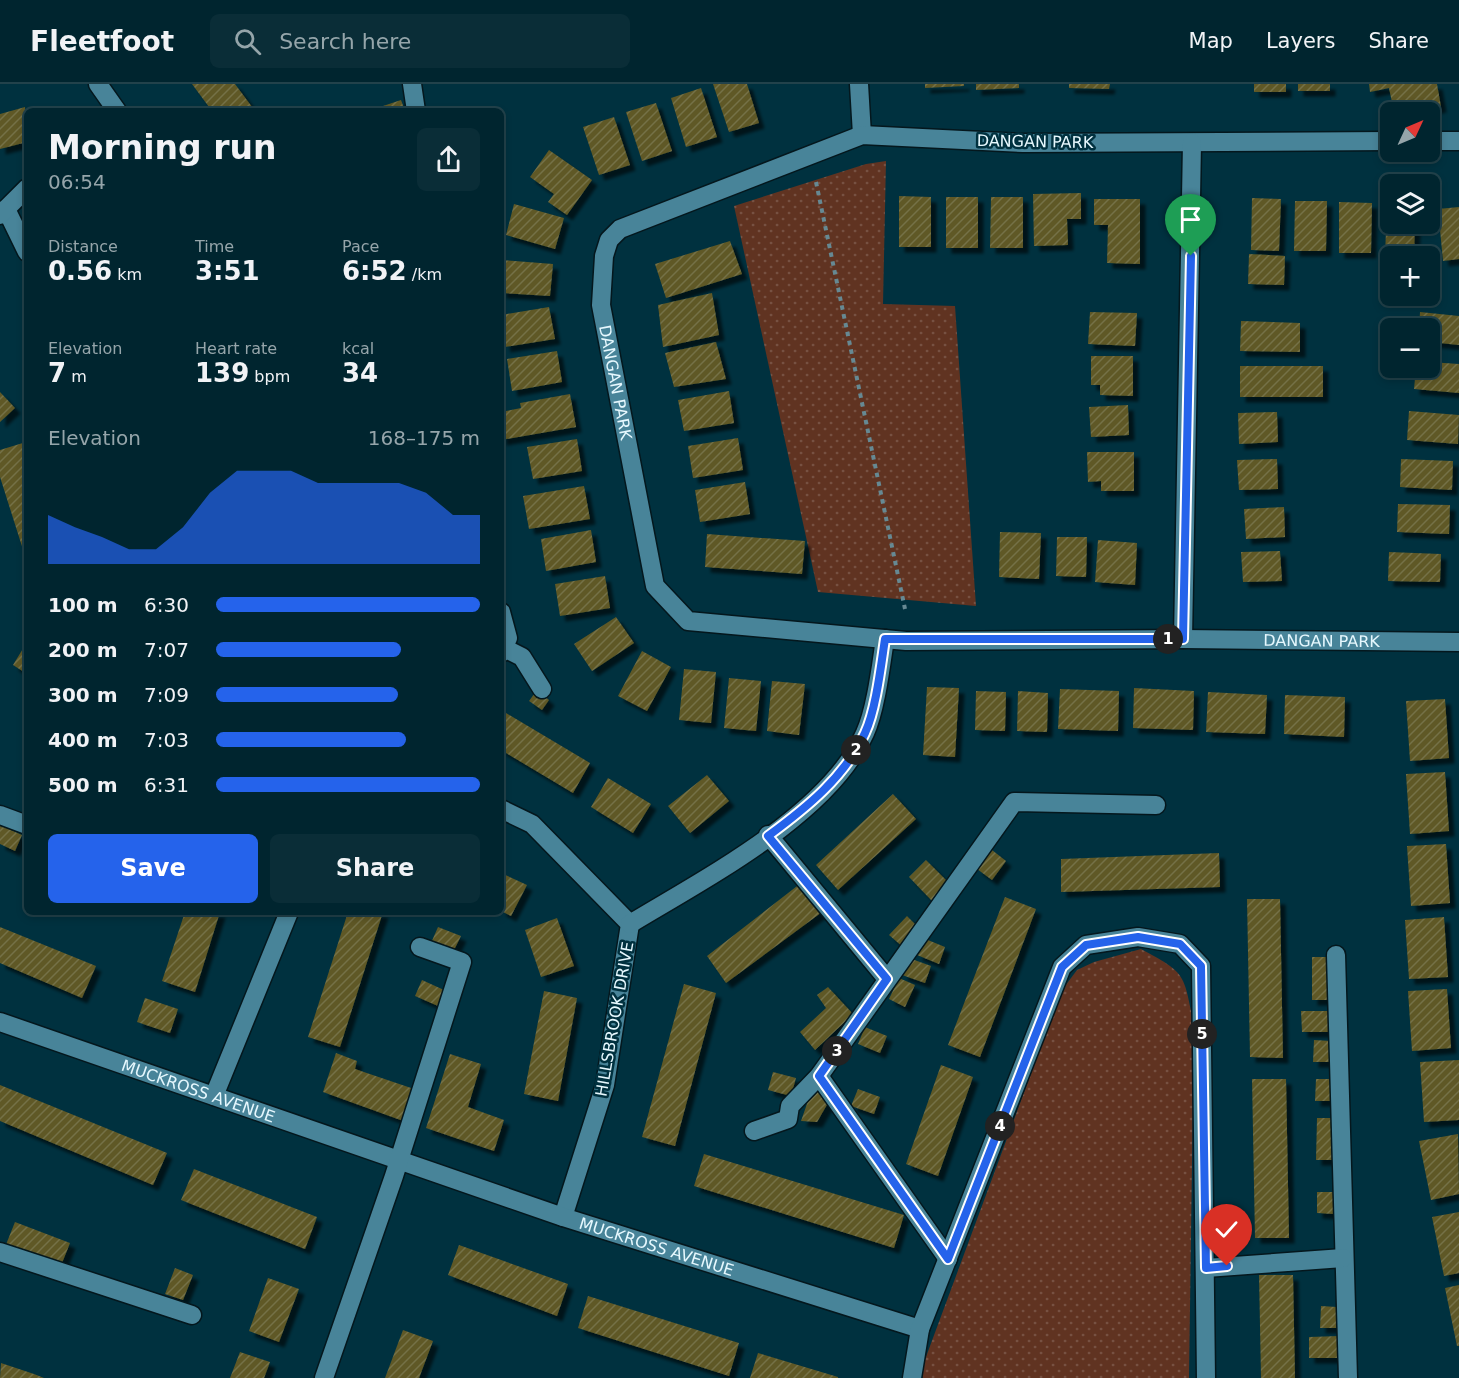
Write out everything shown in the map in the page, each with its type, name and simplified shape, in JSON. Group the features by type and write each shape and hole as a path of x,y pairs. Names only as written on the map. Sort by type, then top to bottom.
{"street":[{"path":"98,84 111,108"},
{"path":"412,84 416,108"},
{"path":"860,84 862,135"},
{"name":"DANGAN PARK","path":"1380,141 1023,143 862,135 620,229 609,240 604,256 601,305 655,586 688,621 885,639 1459,642"},
{"path":"1440,141 1459,141"},
{"path":"1183,639 1192,143"},
{"path":"24,191 3,212 24,247"},
{"path":"504,623 508,638 504,648"},
{"name":"HILLSBROOK DRIVE","path":"630,924 721,869 768,836 799,813 844,769 866,732 885,639"},
{"path":"504,651 522,657 542,689"},
{"path":"754,1131 788,1119 790,1106 819,1076 1014,802 1156,806"},
{"name":"HILLSBROOK DRIVE","path":"504,810 532,824 630,924"},
{"path":"0,815 24,824"},
{"path":"768,836 887,979"},
{"path":"214,1096 288,915"},
{"name":"HILLSBROOK DRIVE","path":"563,1217 605,1085 630,924"},
{"path":"912,1378 920,1329 1062,967 1086,945 1138,937 1180,944 1201,966 1206,1378"},
{"path":"324,1378 462,962 420,947"},
{"path":"1336,955 1348,1378"},
{"name":"MUCKROSS AVENUE","path":"0,1022 563,1217 920,1329"},
{"path":"819,1076 948,1259"},
{"path":"0,1252 192,1315"},
{"path":"1206,1268 1343,1258"}],"path":[{"path":"816,182 905,609"}],"shaded area":[{"path":"886,161 883,304 955,306 976,606 818,592 734,206 866,164"},
{"path":"1141,949 1168,964 1181,977 1188,995 1194,1024 1189,1378 923,1378 920,1373 1062,990 1077,970 1094,962"}],"building":[{"path":"192,84 235,84 253,108 210,108"},
{"path":"713,84 747,84 759,123 729,132"},
{"path":"925,84 964,84 964,86 925,88"},
{"path":"976,84 1019,84 1019,88 976,90"},
{"path":"1069,84 1110,84 1109,89 1069,88"},
{"path":"1254,84 1286,84 1286,92 1254,92"},
{"path":"1298,84 1330,84 1330,91 1298,91"},
{"path":"1369,84 1437,84 1441,107 1440,102 1392,102 1389,88 1370,92"},
{"path":"701,88 717,137 686,147 671,98"},
{"path":"401,100 404,108 384,108 383,106"},
{"path":"656,103 672,151 642,161 626,112"},
{"path":"25,107 24,143 0,149 0,114"},
{"path":"614,117 630,165 599,175 583,127"},
{"path":"549,150 592,180 567,215 548,202 554,194 530,177"},
{"path":"1081,193 1081,219 1067,219 1068,245 1034,246 1033,194"},
{"path":"899,196 931,197 931,247 899,247"},
{"path":"946,197 978,197 978,248 946,248"},
{"path":"991,197 1023,197 1023,248 990,248"},
{"path":"1252,198 1281,199 1279,251 1251,250"},
{"path":"1094,199 1140,199 1140,264 1107,263 1108,225 1094,225"},
{"path":"1295,201 1327,201 1326,251 1294,251"},
{"path":"1339,202 1372,203 1371,253 1339,253"},
{"path":"514,204 564,218 555,249 506,235"},
{"path":"1459,207 1459,259 1443,261 1440,209"},
{"path":"1386,234 1415,234 1414,246 1385,246"},
{"path":"730,241 742,274 666,298 655,264"},
{"path":"1249,254 1285,256 1284,285 1248,284"},
{"path":"504,260 553,264 550,296 504,293"},
{"path":"712,293 719,335 663,347 658,305"},
{"path":"549,307 555,339 505,347 504,314"},
{"path":"1090,312 1137,313 1135,346 1088,344"},
{"path":"1420,312 1459,316 1459,345 1440,343 1440,318 1420,318"},
{"path":"1241,321 1300,323 1300,352 1240,351"},
{"path":"716,342 726,379 674,387 665,353"},
{"path":"557,351 562,382 512,391 507,359"},
{"path":"1091,356 1133,356 1133,396 1100,395 1100,385 1091,385"},
{"path":"1440,363 1459,364 1459,393 1414,389 1415,378 1440,378"},
{"path":"1240,366 1323,366 1323,397 1240,397"},
{"path":"729,391 734,423 684,431 678,400"},
{"path":"0,392 15,408 0,422"},
{"path":"570,394 576,427 504,439 504,411 521,408 520,403"},
{"path":"1128,405 1129,435 1091,437 1089,407"},
{"path":"1409,411 1459,415 1458,444 1407,440"},
{"path":"1277,412 1278,442 1239,444 1238,413"},
{"path":"738,438 743,470 693,478 688,446"},
{"path":"577,439 582,471 533,479 527,447"},
{"path":"24,443 24,553 0,477 0,450"},
{"path":"1087,452 1134,452 1134,491 1101,491 1101,481 1088,482"},
{"path":"1277,459 1278,489 1239,490 1237,460"},
{"path":"1401,459 1453,461 1452,490 1400,487"},
{"path":"745,482 750,514 700,522 695,490"},
{"path":"584,486 590,519 529,529 523,496"},
{"path":"1398,504 1450,505 1449,534 1397,532"},
{"path":"1284,507 1285,537 1246,539 1244,509"},
{"path":"591,530 596,562 546,571 541,539"},
{"path":"1000,532 1041,533 1039,579 999,577"},
{"path":"707,534 805,541 802,574 705,567"},
{"path":"1057,537 1087,537 1086,577 1056,576"},
{"path":"1098,540 1137,543 1135,585 1095,582"},
{"path":"1280,551 1282,581 1243,582 1241,552"},
{"path":"1389,552 1441,554 1440,582 1388,581"},
{"path":"605,576 610,608 560,616 555,584"},
{"path":"616,617 634,643 592,671 574,644"},
{"path":"24,647 24,672 13,665"},
{"path":"642,651 671,667 647,711 618,696"},
{"path":"684,669 716,672 711,723 679,720"},
{"path":"729,678 761,681 756,731 724,728"},
{"path":"772,681 805,684 799,735 767,731"},
{"path":"927,687 959,688 955,757 923,755"},
{"path":"1134,688 1194,691 1193,730 1133,728"},
{"path":"1060,689 1119,691 1118,731 1058,729"},
{"path":"537,690 549,700 542,710 529,701"},
{"path":"976,691 1006,692 1005,731 975,730"},
{"path":"1018,691 1048,693 1047,732 1017,731"},
{"path":"1208,692 1267,695 1265,734 1206,732"},
{"path":"1285,695 1345,697 1344,737 1284,734"},
{"path":"1445,699 1449,758 1410,761 1406,701"},
{"path":"504,712 590,763 573,793 504,752"},
{"path":"1445,772 1449,831 1410,834 1406,774"},
{"path":"707,775 729,801 690,833 668,806"},
{"path":"608,778 651,804 633,833 591,807"},
{"path":"893,794 916,819 838,890 816,865"},
{"path":"0,825 22,835 15,851 0,844"},
{"path":"1446,844 1450,903 1411,906 1407,846"},
{"path":"992,850 1006,861 992,880 977,869"},
{"path":"1219,853 1220,887 1061,892 1061,859"},
{"path":"926,860 948,882 934,903 909,877"},
{"path":"504,874 527,885 511,916 504,912"},
{"path":"801,883 822,912 726,983 707,956"},
{"path":"1005,897 1036,909 980,1057 948,1045"},
{"path":"1247,899 1280,899 1283,1058 1250,1057"},
{"path":"184,915 219,915 195,992 162,981"},
{"path":"347,915 382,915 340,1047 308,1037"},
{"path":"907,916 918,927 903,947 889,935"},
{"path":"1444,917 1448,977 1409,979 1405,920"},
{"path":"557,918 574,966 541,977 525,930"},
{"path":"0,927 96,966 82,998 0,963"},
{"path":"438,927 461,936 453,952 431,943"},
{"path":"923,938 945,947 939,964 917,955"},
{"path":"1312,957 1329,957 1329,1000 1312,1000"},
{"path":"909,958 931,966 925,983 902,975"},
{"path":"899,978 915,985 905,1007 889,999"},
{"path":"422,980 444,990 438,1006 415,996"},
{"path":"684,984 716,993 675,1146 642,1137"},
{"path":"828,987 853,1014 815,1050 800,1032 826,1008 817,995"},
{"path":"1447,989 1451,1048 1412,1051 1408,991"},
{"path":"544,991 577,998 558,1101 524,1094"},
{"path":"145,998 178,1009 170,1033 137,1022"},
{"path":"1301,1011 1332,1011 1332,1032 1302,1032"},
{"path":"865,1027 887,1036 880,1053 858,1044"},
{"path":"1314,1040 1331,1041 1330,1062 1313,1062"},
{"path":"336,1053 357,1061 355,1069 417,1090 406,1122 323,1092"},
{"path":"450,1054 481,1064 468,1107 504,1120 494,1151 426,1128"},
{"path":"1459,1060 1459,1120 1424,1122 1420,1062"},
{"path":"941,1065 973,1077 938,1176 906,1164"},
{"path":"773,1072 796,1078 791,1096 768,1090"},
{"path":"1252,1079 1286,1079 1289,1238 1255,1238"},
{"path":"1316,1079 1333,1079 1332,1101 1315,1101"},
{"path":"0,1085 167,1153 153,1185 0,1121"},
{"path":"858,1089 880,1097 874,1114 851,1106"},
{"path":"817,1091 828,1103 817,1122 801,1121 809,1098"},
{"path":"1317,1118 1334,1118 1334,1160 1316,1160"},
{"path":"1458,1134 1459,1194 1431,1200 1419,1141"},
{"path":"704,1154 904,1215 894,1248 694,1186"},
{"path":"194,1169 317,1217 305,1249 181,1200"},
{"path":"1317,1192 1334,1192 1334,1214 1317,1213"},
{"path":"1459,1212 1459,1273 1444,1276 1432,1217"},
{"path":"15,1222 70,1243 60,1268 5,1247"},
{"path":"459,1245 568,1284 557,1316 448,1275"},
{"path":"175,1268 193,1275 183,1300 165,1294"},
{"path":"1259,1275 1293,1275 1295,1378 1261,1378"},
{"path":"268,1278 299,1289 279,1342 249,1331"},
{"path":"1459,1285 1459,1346 1457,1346 1445,1288"},
{"path":"588,1296 739,1343 729,1376 578,1328"},
{"path":"1321,1306 1337,1307 1337,1328 1320,1328"},
{"path":"403,1330 433,1341 419,1378 385,1378"},
{"path":"1339,1336 1339,1358 1309,1358 1309,1337"},
{"path":"240,1352 270,1362 264,1378 230,1378"},
{"path":"758,1353 838,1377 838,1378 750,1378"},
{"path":"1,1363 34,1374 44,1378 0,1378"}],"route":[{"path":"1191,256 1183,639 906,641 885,639 866,732 844,769 799,813 768,836 887,979 819,1076 948,1259 1062,967 1086,945 1138,937 1180,944 1201,966 1206,1268 1227,1266"}]}
